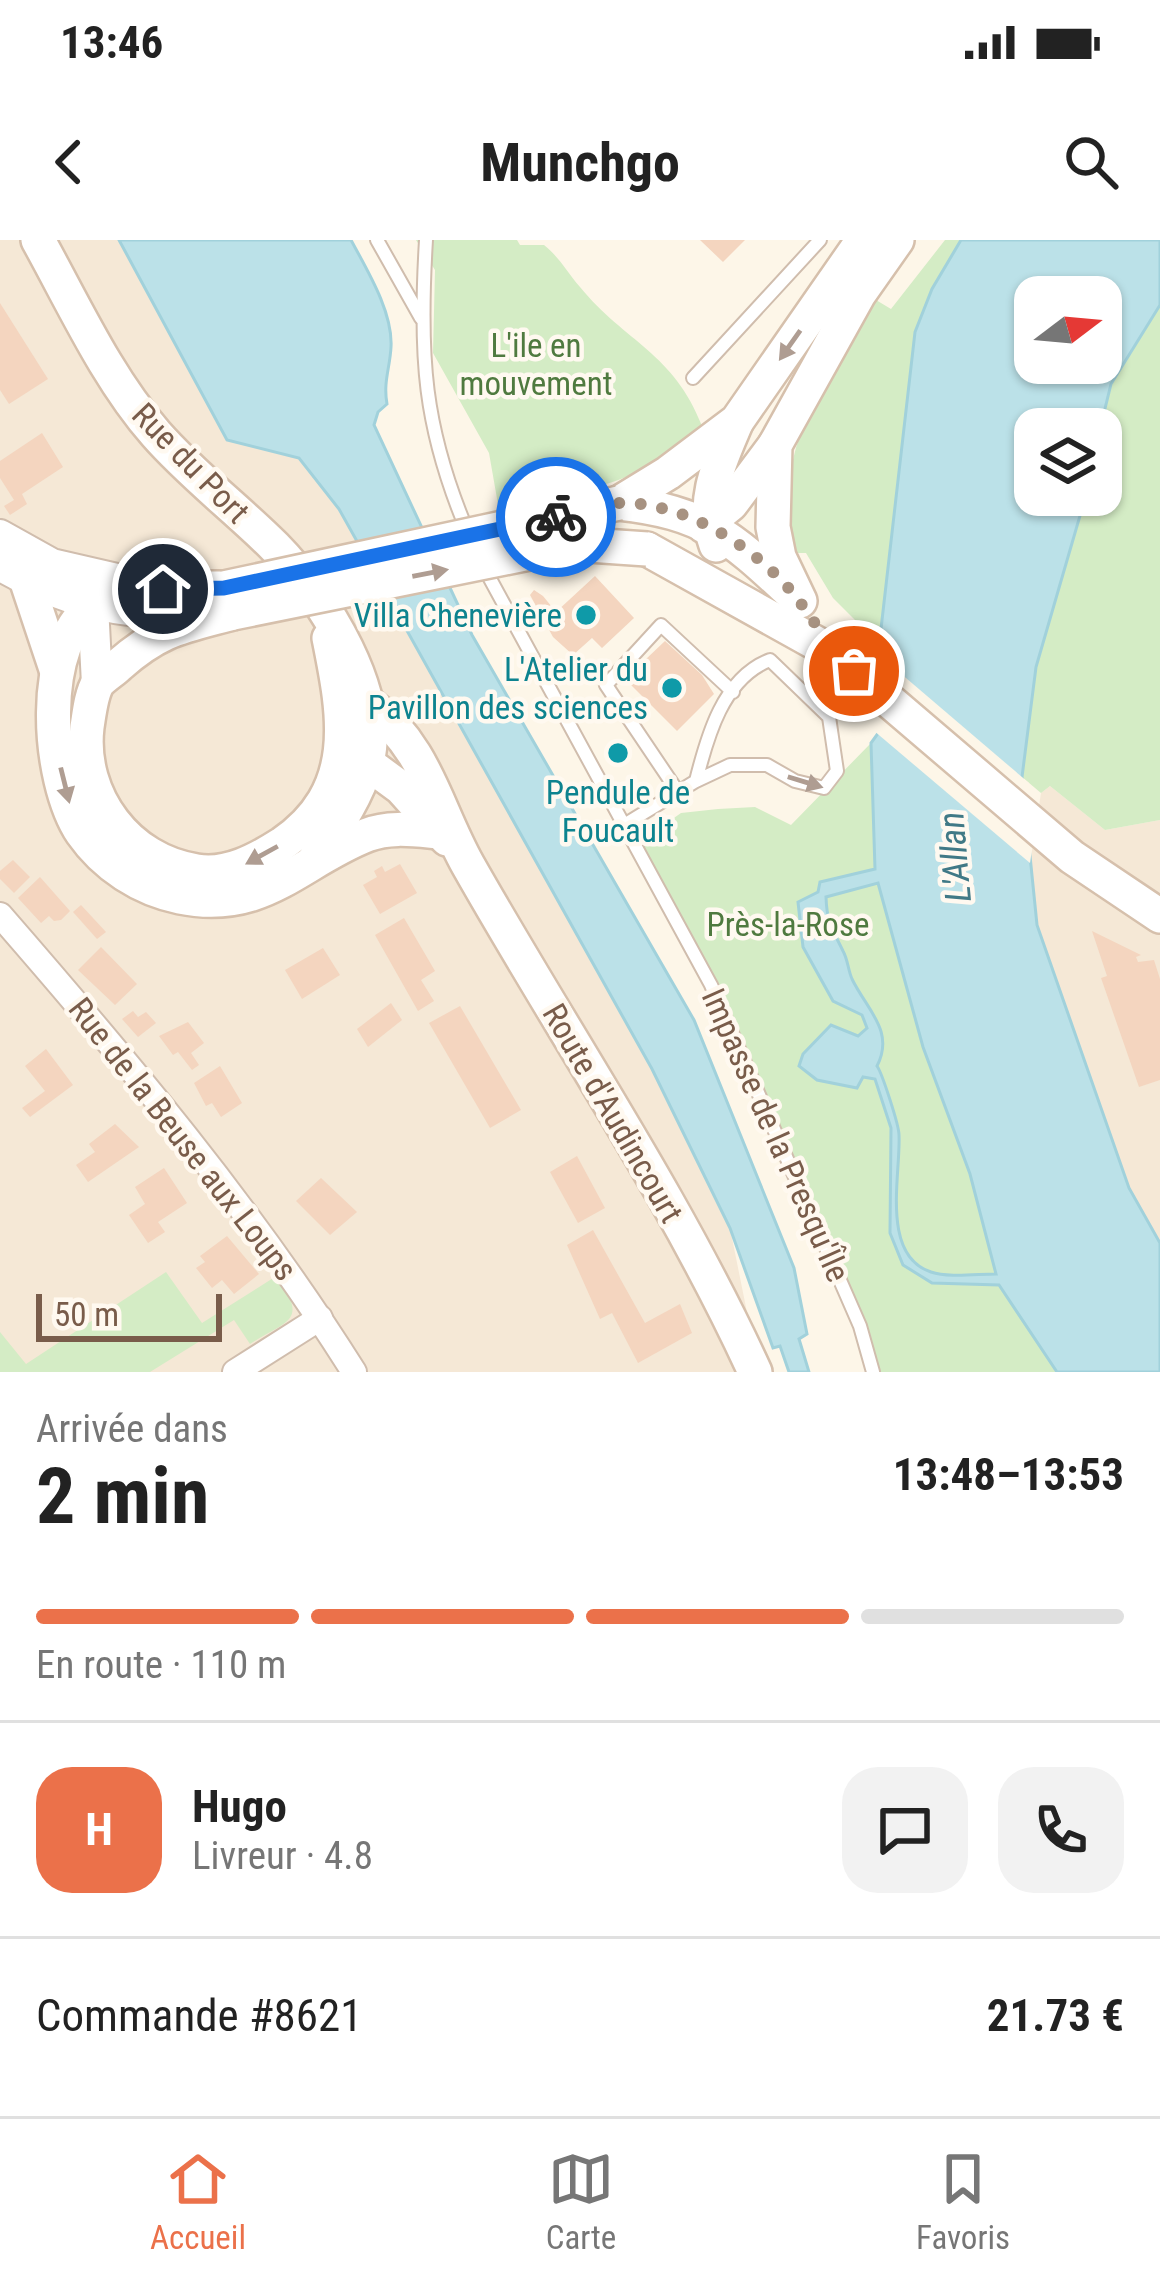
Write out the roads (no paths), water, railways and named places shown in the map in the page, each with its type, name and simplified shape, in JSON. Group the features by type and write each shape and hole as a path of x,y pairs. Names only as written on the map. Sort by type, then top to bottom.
{"main road":[{"name":"Rue du Port","path":"38,240 128,398 158,436 278,550 324,613 356,714"},
{"path":"647,549 708,524 731,504 775,445 851,281 863,240"},
{"path":"425,767 400,754 353,767 297,833 239,867 200,872 163,862 129,840 102,808 89,777 85,744 97,684 156,634 228,601 619,503 668,473 736,421 851,281 897,240"},
{"path":"736,421 712,485 708,524 718,551 754,609"},
{"path":"775,445 772,527 779,557 832,652"},
{"path":"619,503 663,508 708,524 741,547 800,602"},
{"path":"56,670 72,627 93,605 115,595 163,589 228,601 574,544 647,549 832,652 1072,857 1160,916"},
{"path":"26,569 56,670 62,786 80,830 107,863 137,882 179,897 218,900 266,891 366,836 386,830 440,832"},
{"path":"311,865 353,799 356,714"},
{"path":"356,714 425,767 464,858"},
{"path":"353,767 401,788 464,858"},
{"name":"Route d'Audincourt","path":"464,858 719,1294 755,1372"}],"street":[{"path":"0,535 26,569 93,605 156,615 228,601"},
{"path":"26,569 163,589"},
{"path":"93,605 97,684"},
{"name":"Rue de la Beuse aux Loups","path":"0,915 142,1079 301,1286 354,1372"},
{"path":"235,1372 320,1318"}],"lane":[{"path":"377,240 421,319"},
{"name":"Impasse de la Presqu'Île","path":"426,240 421,319 429,419 448,484 488,577 710,985 860,1326 873,1372"},
{"path":"693,379 820,240"},
{"path":"678,792 606,685 661,625 733,692"},
{"path":"624,825 730,766 766,765 795,781 824,788 837,771 829,717 770,660 752,667 710,726 696,781"}],"water":[{"path":"119,240 351,240 378,292 391,334 387,404 374,425 472,635 694,1020 794,1268 807,1334 799,1339 809,1372 789,1372 780,1346 773,1348 730,1228 652,1069 339,509 299,458 227,440"},
{"name":"L'Allan","path":"961,240 1160,240 1160,305 1122,366 1122,276 1014,276 1014,384 1111,384 1105,408 1014,408 1014,516 1080,516 1036,667 1022,777 1037,925 1129,1188 1160,1243 1160,1372 1057,1372 999,1285 932,1283 903,1265 890,1233 891,1128 875,1079 863,1077 857,1088 817,1080 799,1066 803,1054 831,1025 858,1036 867,1028 862,1015 833,1001 803,947 798,902 818,892 820,882 875,869 871,743 879,732 878,655 915,332 932,289","holes":["878,883 923,1047 970,1174 996,1274 931,1272 915,1263 905,1249 897,1212 899,1135 877,1066 881,1031 852,979 829,920 826,897"]}],"place":[{"name":"Villa Chenevière","path":"586,615"},
{"name":"L'Atelier du Pavillon des sciences","path":"672,688"},
{"name":"Pendule de Foucault","path":"618,753"}],"park label":[{"name":"L'ile en mouvement","path":"536,364"},
{"name":"Près-la-Rose","path":"788,924"}]}
